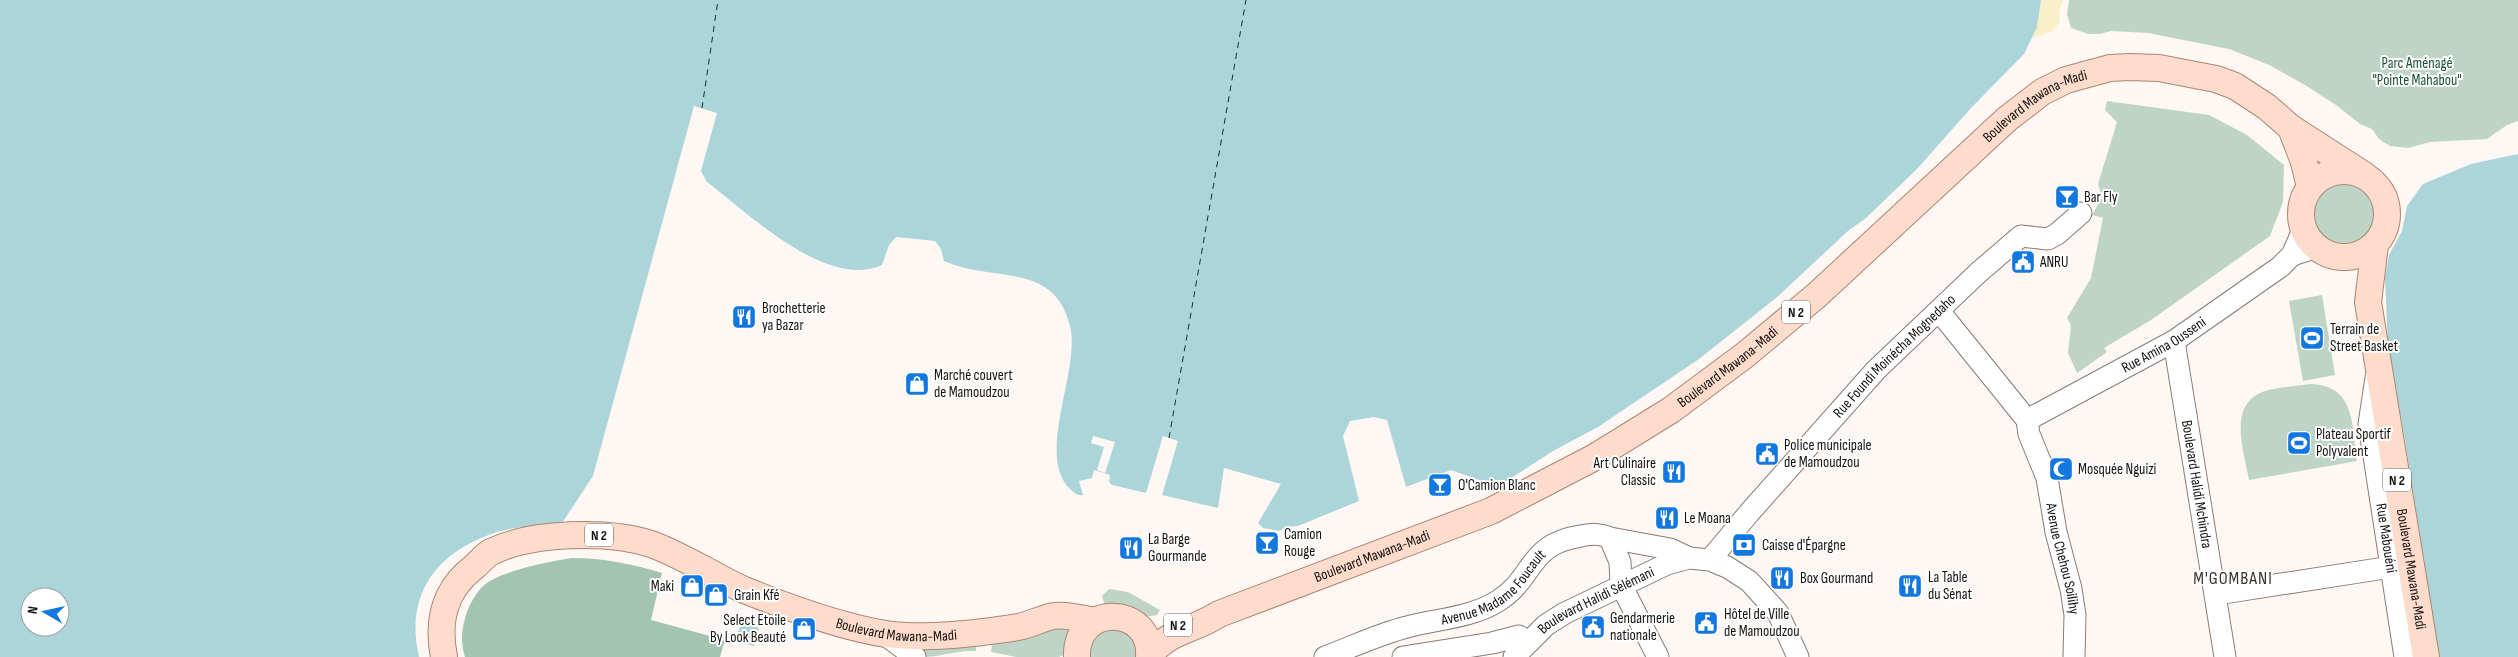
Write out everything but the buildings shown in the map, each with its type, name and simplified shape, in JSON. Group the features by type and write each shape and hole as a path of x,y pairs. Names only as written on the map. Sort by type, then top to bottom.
{"main road":[{"name":"Boulevard Mawana-Madi","path":"1150,656 1167,637 1207,621 1219,614 1491,511 1595,457 1671,410 1745,355 1817,295 2001,124 2042,92 2066,80 2110,68 2159,68 2198,75 2236,86 2267,107 2291,128 2364,175"},
{"name":"Boulevard Mawana-Madi","path":"2291,128 2304,162 2310,187"},
{"path":"2339,171 2352,171 2364,175 2381,191 2387,206 2383,233 2375,245 2363,253 2342,257 2323,252 2310,238 2301,210 2304,198 2310,187 2318,179 2339,171"},
{"name":"Boulevard Mawana-Madi","path":"2375,245 2368,302 2426,657"},
{"name":"Boulevard Mawana-Madi","path":"2342,257 2368,302"},
{"name":"Boulevard Mawana-Madi","path":"444,657 441,643 442,615 451,591 463,575 476,566 490,552 516,544 581,534 629,538 653,545 720,579 845,625 884,634 913,636 1020,627 1059,616 1084,638 1108,616 1118,616 1136,624 1172,627 1206,615 1219,614"},
{"name":"Boulevard Mawana-Madi","path":"809,612 866,621 960,626 985,630"},
{"path":"1136,624 1146,638 1150,656"}],"street":[{"name":"Rue Foundi Moinécha Mognedaho","path":"1710,560 1749,513 1876,370 1979,272 2021,236 2048,239 2057,234 2081,213"},
{"name":"Rue Amina Ousseni","path":"2028,427 2174,342 2280,267 2310,238"},
{"name":"Avenue Chehou Soilihy","path":"1939,311 2028,427 2047,478 2056,532 2071,589 2075,614 2074,657"},
{"name":"Boulevard Halidi Mchindra","path":"2174,342 2226,657"},
{"name":"Rue Mabouéni","path":"2378,360 2369,424 2405,657"},
{"name":"Avenue Madame Foucault","path":"1325,657 1392,632 1434,623 1488,607 1503,598 1546,548 1559,540 1594,533 1610,538"},
{"name":"Boulevard Halidi Sélémani","path":"1610,538 1670,549 1689,558 1710,560 1727,567 1749,581 1778,614 1798,657"},
{"path":"1610,538 1620,562 1621,585 1658,657"},
{"name":"Boulevard Halidi Sélémani","path":"1521,650 1546,624 1621,585 1667,564 1689,558"},
{"path":"2217,594 2391,567"},
{"path":"884,634 915,657"},
{"path":"1403,657 1492,643 1519,636 1521,650"}],"green space":[{"name":"Parc Aménagé \"Pointe Mahabou\"","path":"2069,0 2518,0 2518,121 2507,125 2487,139 2430,142 2408,148 2390,146 2379,139 2372,129 2360,124 2336,105 2305,85 2269,65 2229,49 2148,33 2111,31 2100,34 2088,34 2071,28 2067,14"},
{"path":"2107,101 2209,115 2247,135 2284,165 2283,202 2270,236 2151,320 2104,348 2107,352 2077,373 2068,353 2071,325 2067,318 2091,278 2103,218 2092,215 2102,197 2098,184 2117,122 2105,110"},
{"path":"2338,181 2350,181 2366,190 2373,200 2375,212 2373,224 2366,234 2350,243 2338,243 2327,238 2318,229 2313,218 2313,206 2318,195 2327,186"},
{"name":"Terrain de Street Basket","path":"2322,295 2335,375 2303,381 2289,301"},
{"name":"Plateau Sportif Polyvalent","path":"2310,384 2325,386 2336,392 2344,400 2352,422 2357,461 2249,480 2241,435 2243,412 2248,403 2256,395 2268,390"},
{"path":"572,558 617,562 662,573 651,620 725,640 720,657 465,657 462,638 466,615 481,588 510,572"},
{"path":"1109,589 1128,592 1160,610 1157,615 1144,617 1105,606 1102,596"},
{"path":"1050,626 1065,628 1069,632 1065,654 1059,657 1016,657 991,652 993,637"},
{"path":"1102,628 1129,631 1140,657 1085,657 1085,650"},
{"path":"976,638 976,651 928,657 921,657 903,641"}],"sand":[{"path":"2041,0 2063,0 2059,11 2060,21 2053,31 2033,38"}],"water":[{"path":"0,0 2041,0 2037,27 2024,54 1971,108 1917,169 1866,218 1848,231 1776,298 1699,359 1598,427 1553,451 1502,484 1493,485 1451,470 1406,487 1387,420 1374,417 1350,421 1343,436 1359,501 1298,526 1285,527 1280,531 1263,528 1258,523 1281,484 1224,468 1218,508 1162,495 1178,441 1163,436 1146,493 1112,485 1109,482 1110,475 1094,470 1092,478 1079,481 1083,495 1075,493 1060,474 1057,456 1061,411 1070,365 1072,344 1070,326 1062,305 1050,291 1035,282 1019,277 962,267 944,261 941,249 935,241 896,237 889,245 882,265 860,270 837,267 814,258 766,229 707,182 701,171 717,113 694,106 593,476 562,523 521,527 497,532 476,540 442,563 430,578 422,594 417,613 416,634 419,657 0,657"},
{"path":"2518,154 2518,657 2439,657 2404,434 2388,348 2385,277 2389,255 2402,231 2407,206 2423,184 2471,164"},
{"path":"741,623 759,628 754,646 736,641"}],"pier":[{"path":"1093,436 1115,442 1105,473 1097,470 1104,447 1091,443"}],"ferry route":[{"path":"702,108 718,0"},
{"path":"1169,438 1246,0"}],"place":[{"name":"Bar Fly","path":"2067,197"},
{"name":"ANRU","path":"2023,262"},
{"name":"Brochetterie ya Bazar","path":"744,317"},
{"name":"Terrain de Street Basket","path":"2312,338"},
{"name":"Marché couvert de Mamoudzou","path":"917,384"},
{"name":"Plateau Sportif Polyvalent","path":"2299,443"},
{"name":"Police municipale de Mamoudzou","path":"1767,454"},
{"name":"Mosquée Nguizi","path":"2061,469"},
{"name":"Art Culinaire Classic","path":"1674,472"},
{"name":"O'Camion Blanc","path":"1440,485"},
{"name":"Le Moana","path":"1667,518"},
{"name":"Camion Rouge","path":"1267,543"},
{"name":"Caisse d'Épargne","path":"1744,545"},
{"name":"La Barge Gourmande","path":"1131,548"},
{"name":"Box Gourmand","path":"1782,578"},
{"name":"Maki","path":"692,586"},
{"name":"La Table du Sénat","path":"1910,586"},
{"name":"Grain Kfé","path":"716,595"},
{"name":"Hôtel de Ville de Mamoudzou","path":"1706,623"},
{"name":"Gendarmerie nationale","path":"1593,627"},
{"name":"Select Etoile By Look Beauté","path":"804,629"}],"district":[{"name":"M'GOMBANI","path":"2233,578"}]}
